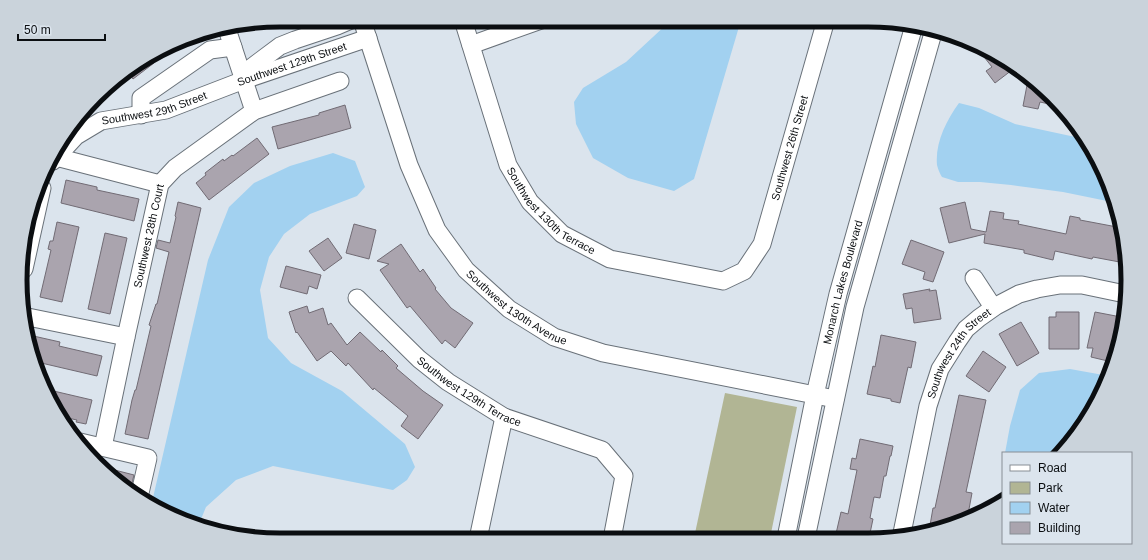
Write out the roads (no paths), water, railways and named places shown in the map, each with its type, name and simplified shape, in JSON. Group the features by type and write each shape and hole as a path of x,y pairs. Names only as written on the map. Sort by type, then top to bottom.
{"street":[{"name":"Southwest 129th Street","path":"244,80 248,70 280,46 334,27"},
{"name":"Southwest 130th Avenue","path":"364,27 409,165 437,230 466,270 509,308 554,337 603,352 835,399"},
{"name":"Southwest 130th Terrace","path":"465,27 508,165 530,202 562,234 610,259 723,281 744,271"},
{"path":"471,45 521,27"},
{"name":"Southwest 26th Street","path":"744,271 762,244 824,27"},
{"name":"Monarch Lakes Boulevard","path":"787,533 815,395 838,294 912,31"},
{"path":"320,32 327,52"},
{"path":"228,33 254,111"},
{"name":"Monarch Lakes Boulevard","path":"807,533 855,307 932,36"},
{"name":"Southwest 129th Street","path":"244,80 368,38"},
{"path":"295,40 302,60"},
{"path":"141,115 141,98 210,50 233,47"},
{"name":"Southwest 29th Street","path":"62,151 76,136 101,121 166,110 244,80"},
{"name":"Southwest 28th Court","path":"103,447 160,184 175,168 254,111 340,81"},
{"path":"57,160 160,184"},
{"path":"29,247 37,213"},
{"path":"974,278 994,307"},
{"name":"Southwest 24th Street","path":"902,531 928,406 940,369 966,330 994,307 1019,294 1037,289 1060,285 1082,285 1120,293"},
{"name":"Southwest 129th Terrace","path":"357,298 419,359 448,382 504,417 602,450 624,476 613,533"},
{"path":"30,317 126,337"},
{"path":"479,533 504,417"},
{"path":"87,444 148,458 140,491"}],"water":[{"path":"664,27 739,27 694,179 674,191 628,178 593,158 576,124 574,102 583,88 626,62"},
{"path":"959,103 979,108 1015,124 1077,137 1095,168 1109,201 1063,192 1011,185 980,182 958,182 942,177 937,165 938,149 942,132"},
{"path":"333,153 355,161 365,187 357,196 310,214 284,234 269,257 260,290 268,338 291,363 342,391 405,444 415,467 407,480 393,490 273,466 236,480 206,507 200,520 199,520 183,514 153,499 208,260 229,207 254,183 290,166"},
{"path":"1070,369 1103,375 1095,392 1078,421 1053,452 1005,452 1010,426 1020,390 1039,373"}]}
